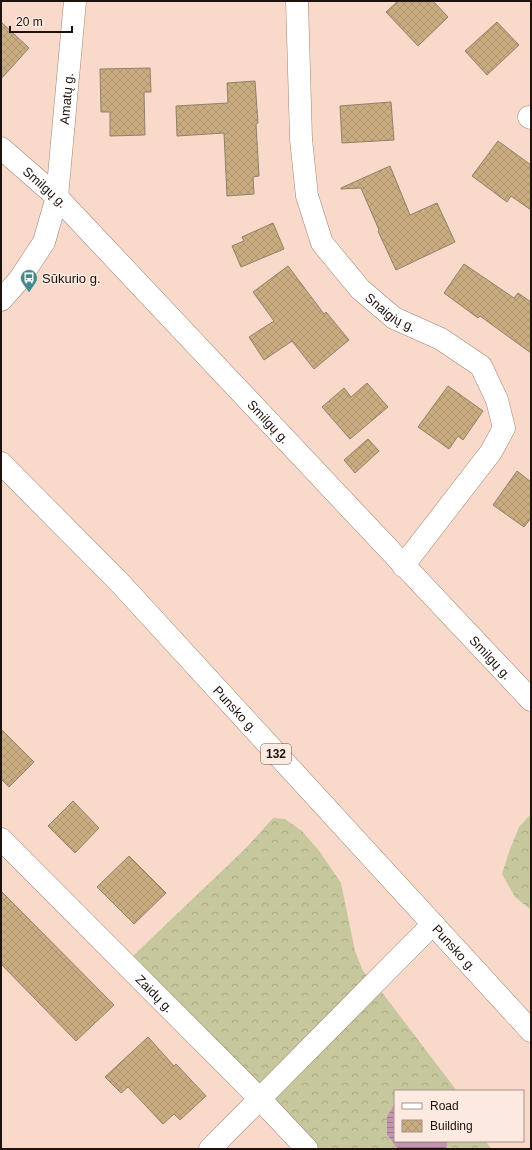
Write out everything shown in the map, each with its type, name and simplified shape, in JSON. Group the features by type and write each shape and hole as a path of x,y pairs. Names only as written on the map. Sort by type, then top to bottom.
{"street":[{"name":"Amatų g.","path":"1,300 19,280 44,242 57,197 75,1"},
{"name":"Snaigių g.","path":"297,1 301,139 306,196 322,243 360,289 394,318 441,339 481,366 497,400 504,428 491,452 403,566"},
{"name":"Smilgų g.","path":"1,148 57,197 403,566 531,700"},
{"name":"Punsko g.","path":"1,463 120,583 531,1030"},
{"name":"Zaidų g.","path":"1,839 260,1099 307,1149"},
{"path":"210,1149 433,924"}],"green space":[{"path":"531,814 531,910 515,897 502,874 519,827"},
{"path":"273,818 285,819 302,831 320,852 341,883 355,951 363,971 384,995 456,1090 394,1090 394,1106 387,1116 387,1135 398,1149 317,1149 133,956 247,847"},
{"path":"448,1142 487,1142 491,1149 446,1149"}],"shaded area":[{"path":"394,1106 394,1142 448,1142 446,1149 398,1149 387,1135 387,1116"}],"building":[{"path":"398,1 433,1 448,17 418,46 386,12"},
{"path":"1,22 29,48 1,79"},
{"path":"497,22 519,45 487,75 465,51"},
{"path":"150,68 151,92 144,92 145,135 110,136 110,112 101,112 100,69"},
{"path":"255,81 258,123 256,124 259,176 253,177 254,194 227,196 224,133 177,136 176,106 228,103 227,83"},
{"path":"391,102 394,140 342,143 340,106"},
{"path":"498,141 531,165 531,210 511,196 507,202 472,176"},
{"path":"390,166 410,215 437,203 455,242 396,270 378,231 379,230 361,188 341,189"},
{"path":"273,223 284,249 241,267 232,246 244,241 242,237"},
{"path":"464,264 514,298 518,293 531,302 531,353 480,316 478,318 444,293"},
{"path":"288,266 324,314 326,312 349,340 314,369 292,341 264,360 249,337 274,321 253,292"},
{"path":"367,383 388,407 350,439 322,407 344,388 351,397"},
{"path":"448,386 483,411 463,440 458,436 449,449 418,427"},
{"path":"368,439 379,451 355,473 344,460"},
{"path":"517,471 531,482 531,518 524,527 493,505"},
{"path":"1,729 34,762 9,787 1,779"},
{"path":"73,801 99,828 75,853 48,826"},
{"path":"129,856 166,893 134,924 97,887"},
{"path":"1,891 114,1005 76,1041 1,964"},
{"path":"148,1037 174,1066 176,1064 206,1096 180,1120 174,1114 163,1124 128,1087 121,1093 105,1077"}],"place":[{"name":"Sūkurio g.","path":"29,293"}]}
